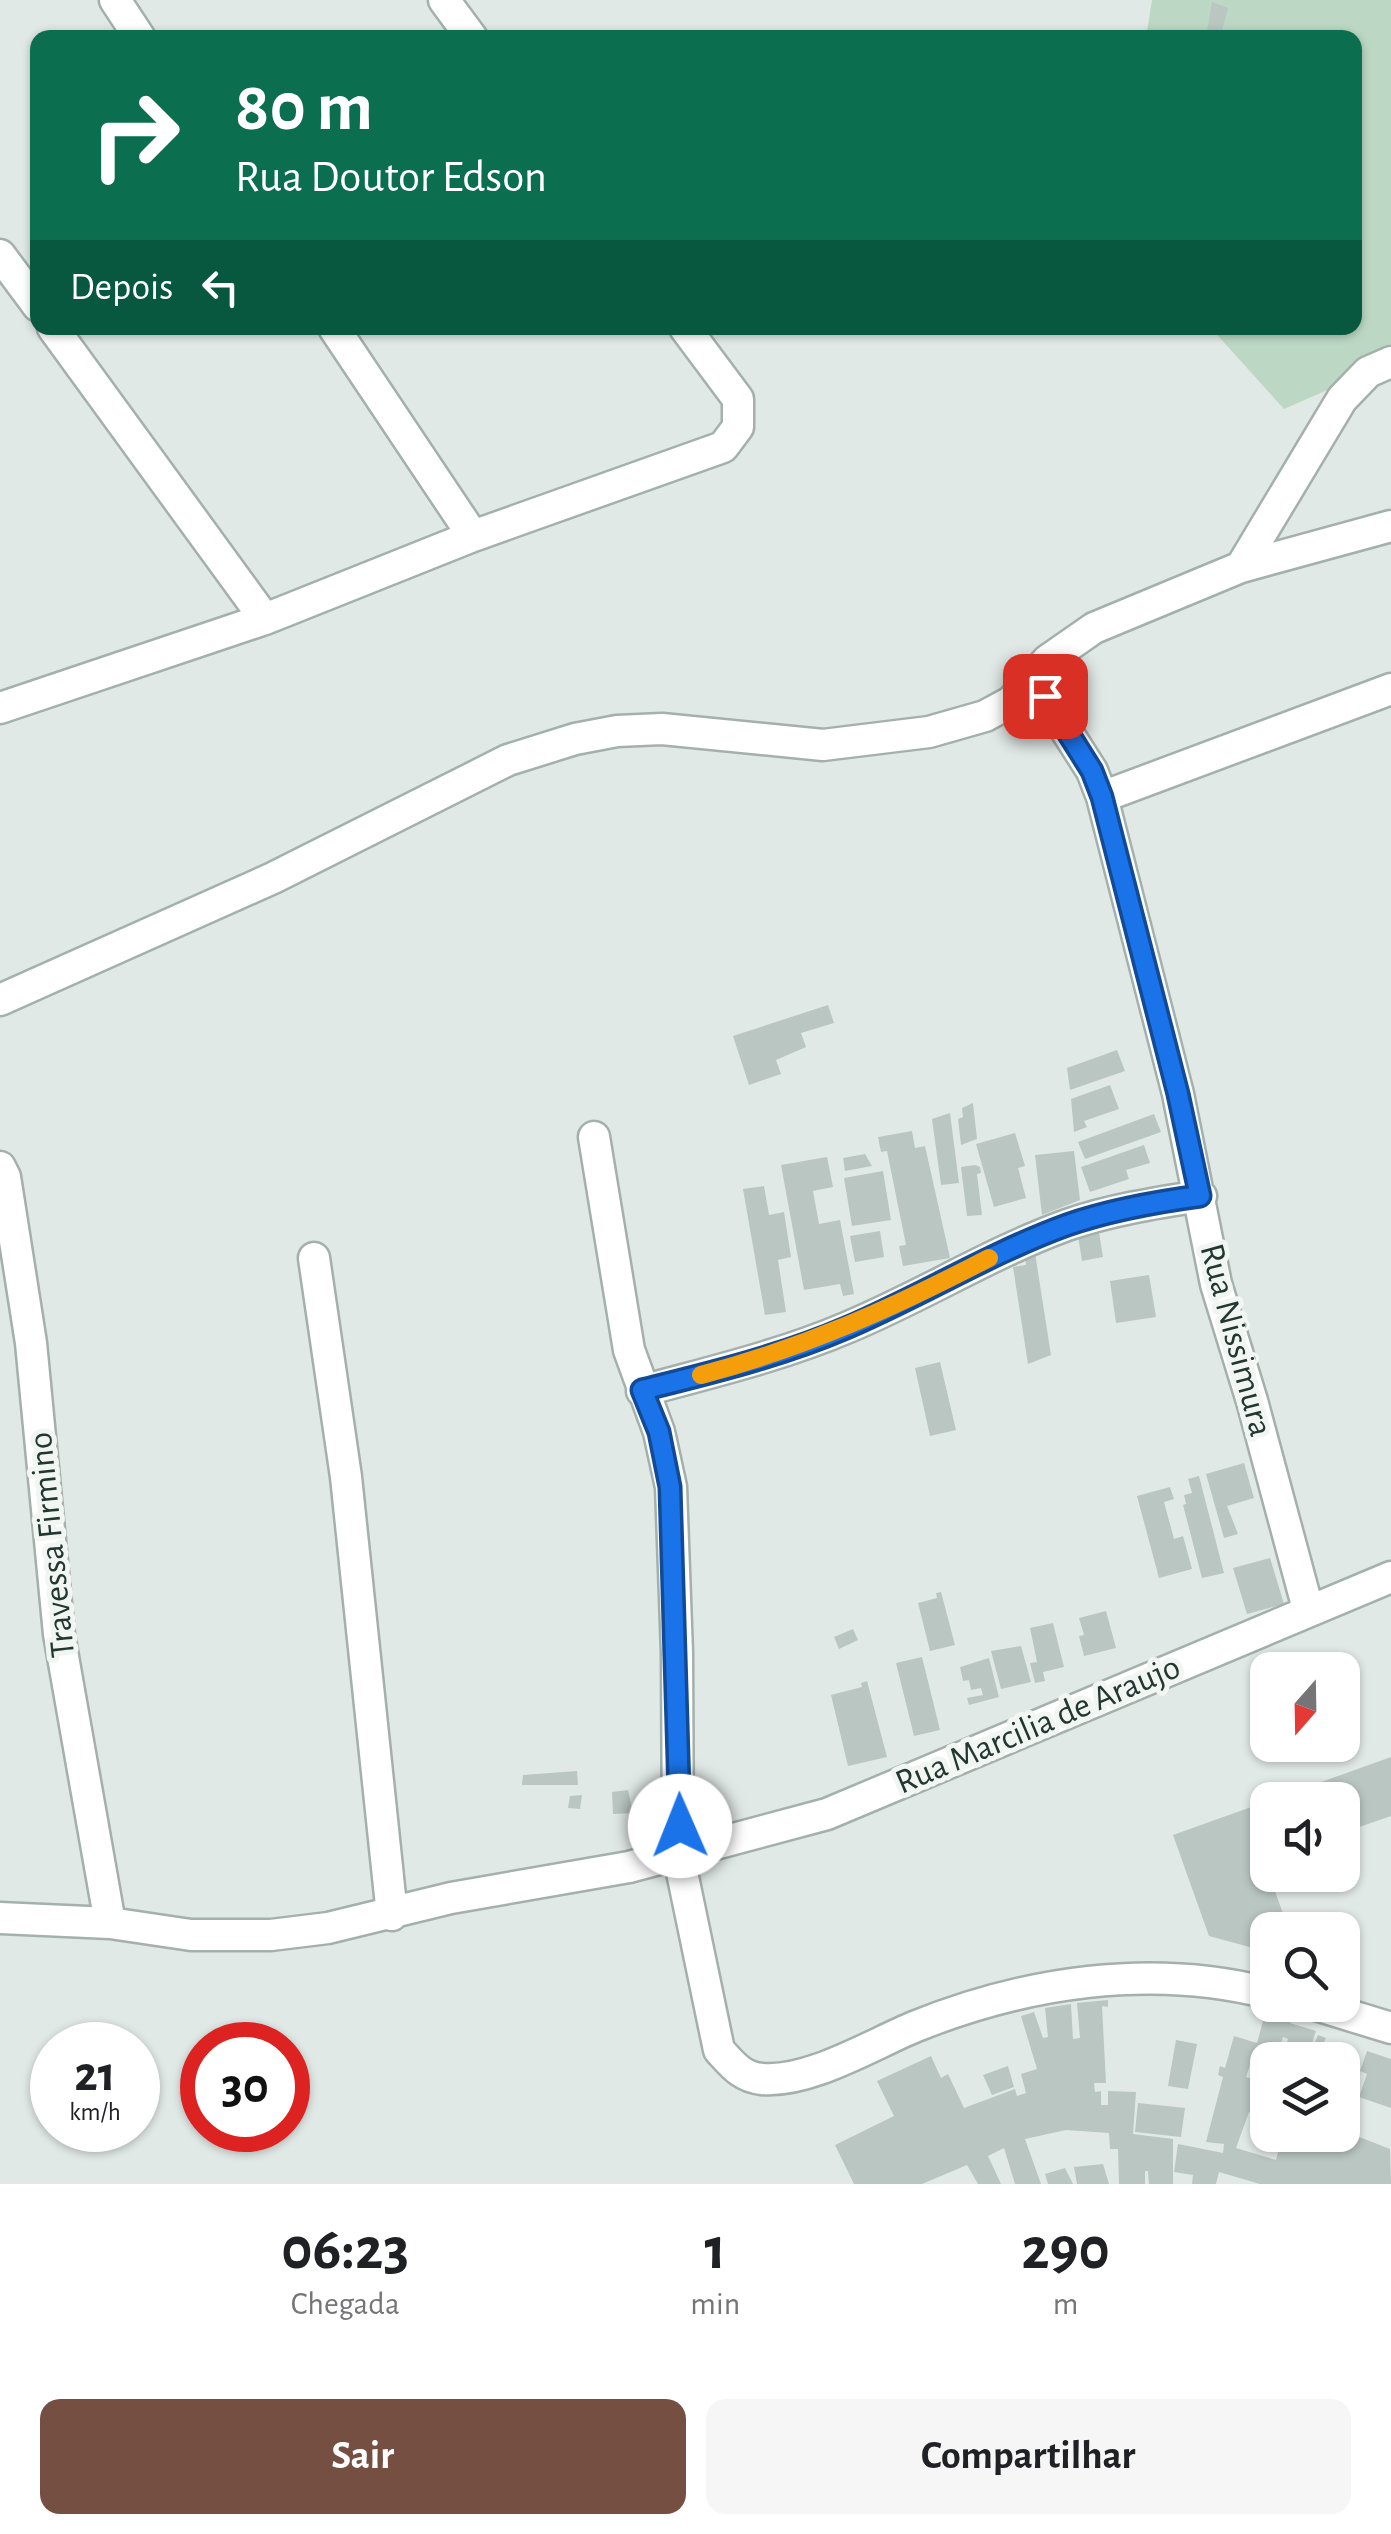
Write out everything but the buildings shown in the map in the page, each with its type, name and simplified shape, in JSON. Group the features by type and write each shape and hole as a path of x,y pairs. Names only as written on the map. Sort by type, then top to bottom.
{"street":[{"path":"115,0 135,30"},
{"path":"444,0 466,30"},
{"path":"0,255 30,295"},
{"path":"58,335 265,619"},
{"path":"339,335 473,536"},
{"path":"0,708 265,619 473,536 724,447 738,427 738,399 690,335"},
{"path":"1242,568 1342,399 1368,372 1391,362"},
{"path":"0,1000 273,878 508,760 617,730 662,729 823,745 930,732 985,716 1012,702 1048,660 1094,628 1242,568 1391,526"},
{"name":"Rua Nissimura","path":"1032,677 1092,771 1102,797 1178,1094 1216,1284 1308,1609"},
{"path":"1102,797 1391,689"},
{"path":"594,1137 622,1312 642,1390 659,1432 670,1487 676,1615 678,1853 719,2050 739,2072 762,2079 799,2074 941,2016 1047,1988 1114,1979 1183,1977 1250,1989"},
{"name":"Travessa Firmino","path":"0,1167 30,1343 60,1634 110,1923"},
{"path":"642,1390 754,1361 841,1330 1001,1252 1068,1225 1134,1206 1200,1196"},
{"path":"314,1258 348,1496 392,1915"},
{"name":"Rua Marcilia de Araujo","path":"0,1918 110,1923 191,1935 271,1935 392,1915 451,1898 592,1874 678,1853 826,1814 1391,1577"},
{"path":"1360,2018 1391,2028"}],"green space":[{"path":"1152,0 1391,0 1391,362 1284,409 1217,335 1362,335 1362,30 1147,30"}],"slow traffic":[{"path":"701,1375 841,1330 989,1258"}],"route":[{"path":"680,1826 670,1487 659,1432 642,1390 754,1361 841,1330 1001,1252 1068,1225 1134,1206 1200,1196 1102,797 1092,771 1045,696"}]}
